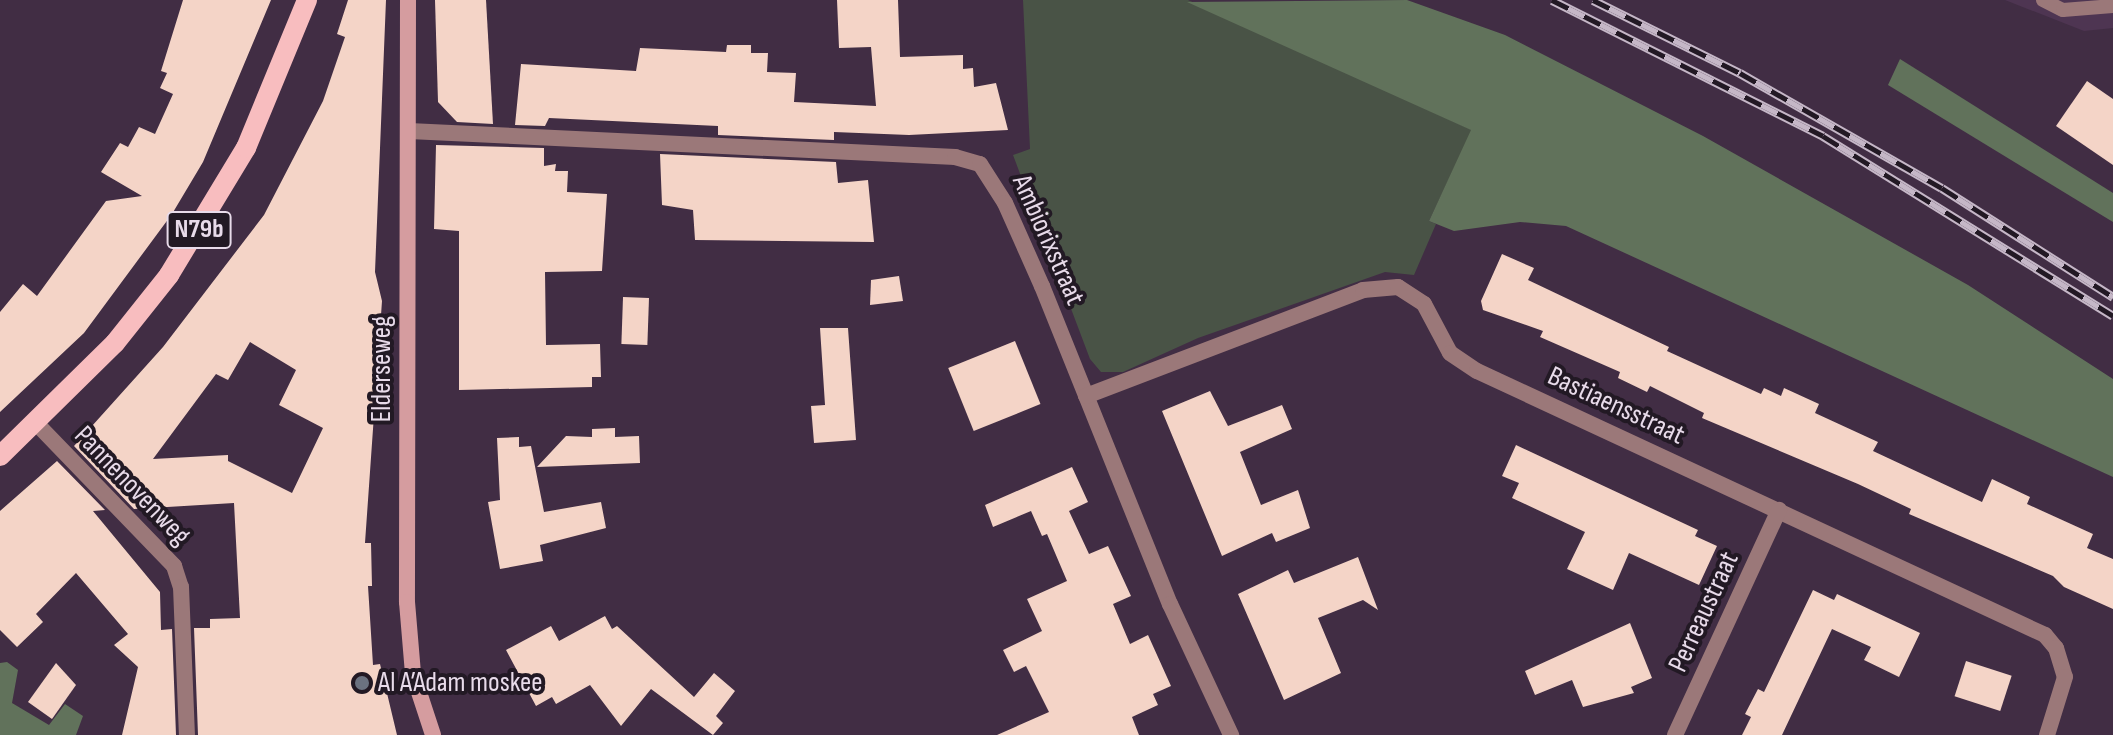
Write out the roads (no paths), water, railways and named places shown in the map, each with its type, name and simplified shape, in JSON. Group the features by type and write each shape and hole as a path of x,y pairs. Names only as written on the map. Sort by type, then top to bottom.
{"main road":[{"name":"N79b","path":"0,456 115,343 197,233 246,148 307,0"},
{"name":"Elderseweg","path":"408,0 408,639 433,735"}],"street":[{"name":"Ambiorixstraat","path":"409,131 968,159 990,174 1086,396 1170,604 1231,735"},
{"name":"Bastiaensstraat","path":"1086,396 1363,290 1398,287 1424,304 1450,353 1477,371 2045,635 2056,648 2065,677 2047,735"},
{"name":"Pannenovenweg","path":"36,423 174,566 181,587 187,735"},
{"name":"Perreaustraat","path":"1675,735 1779,510"}],"lane":[{"path":"2043,0 2063,10 2113,6"}],"railway":[{"path":"1552,0 1823,136 2113,316"},
{"path":"1593,0 1740,73 1942,188 2113,297"}],"place":[{"name":"Al A’Adam moskee","path":"362,683"}]}
